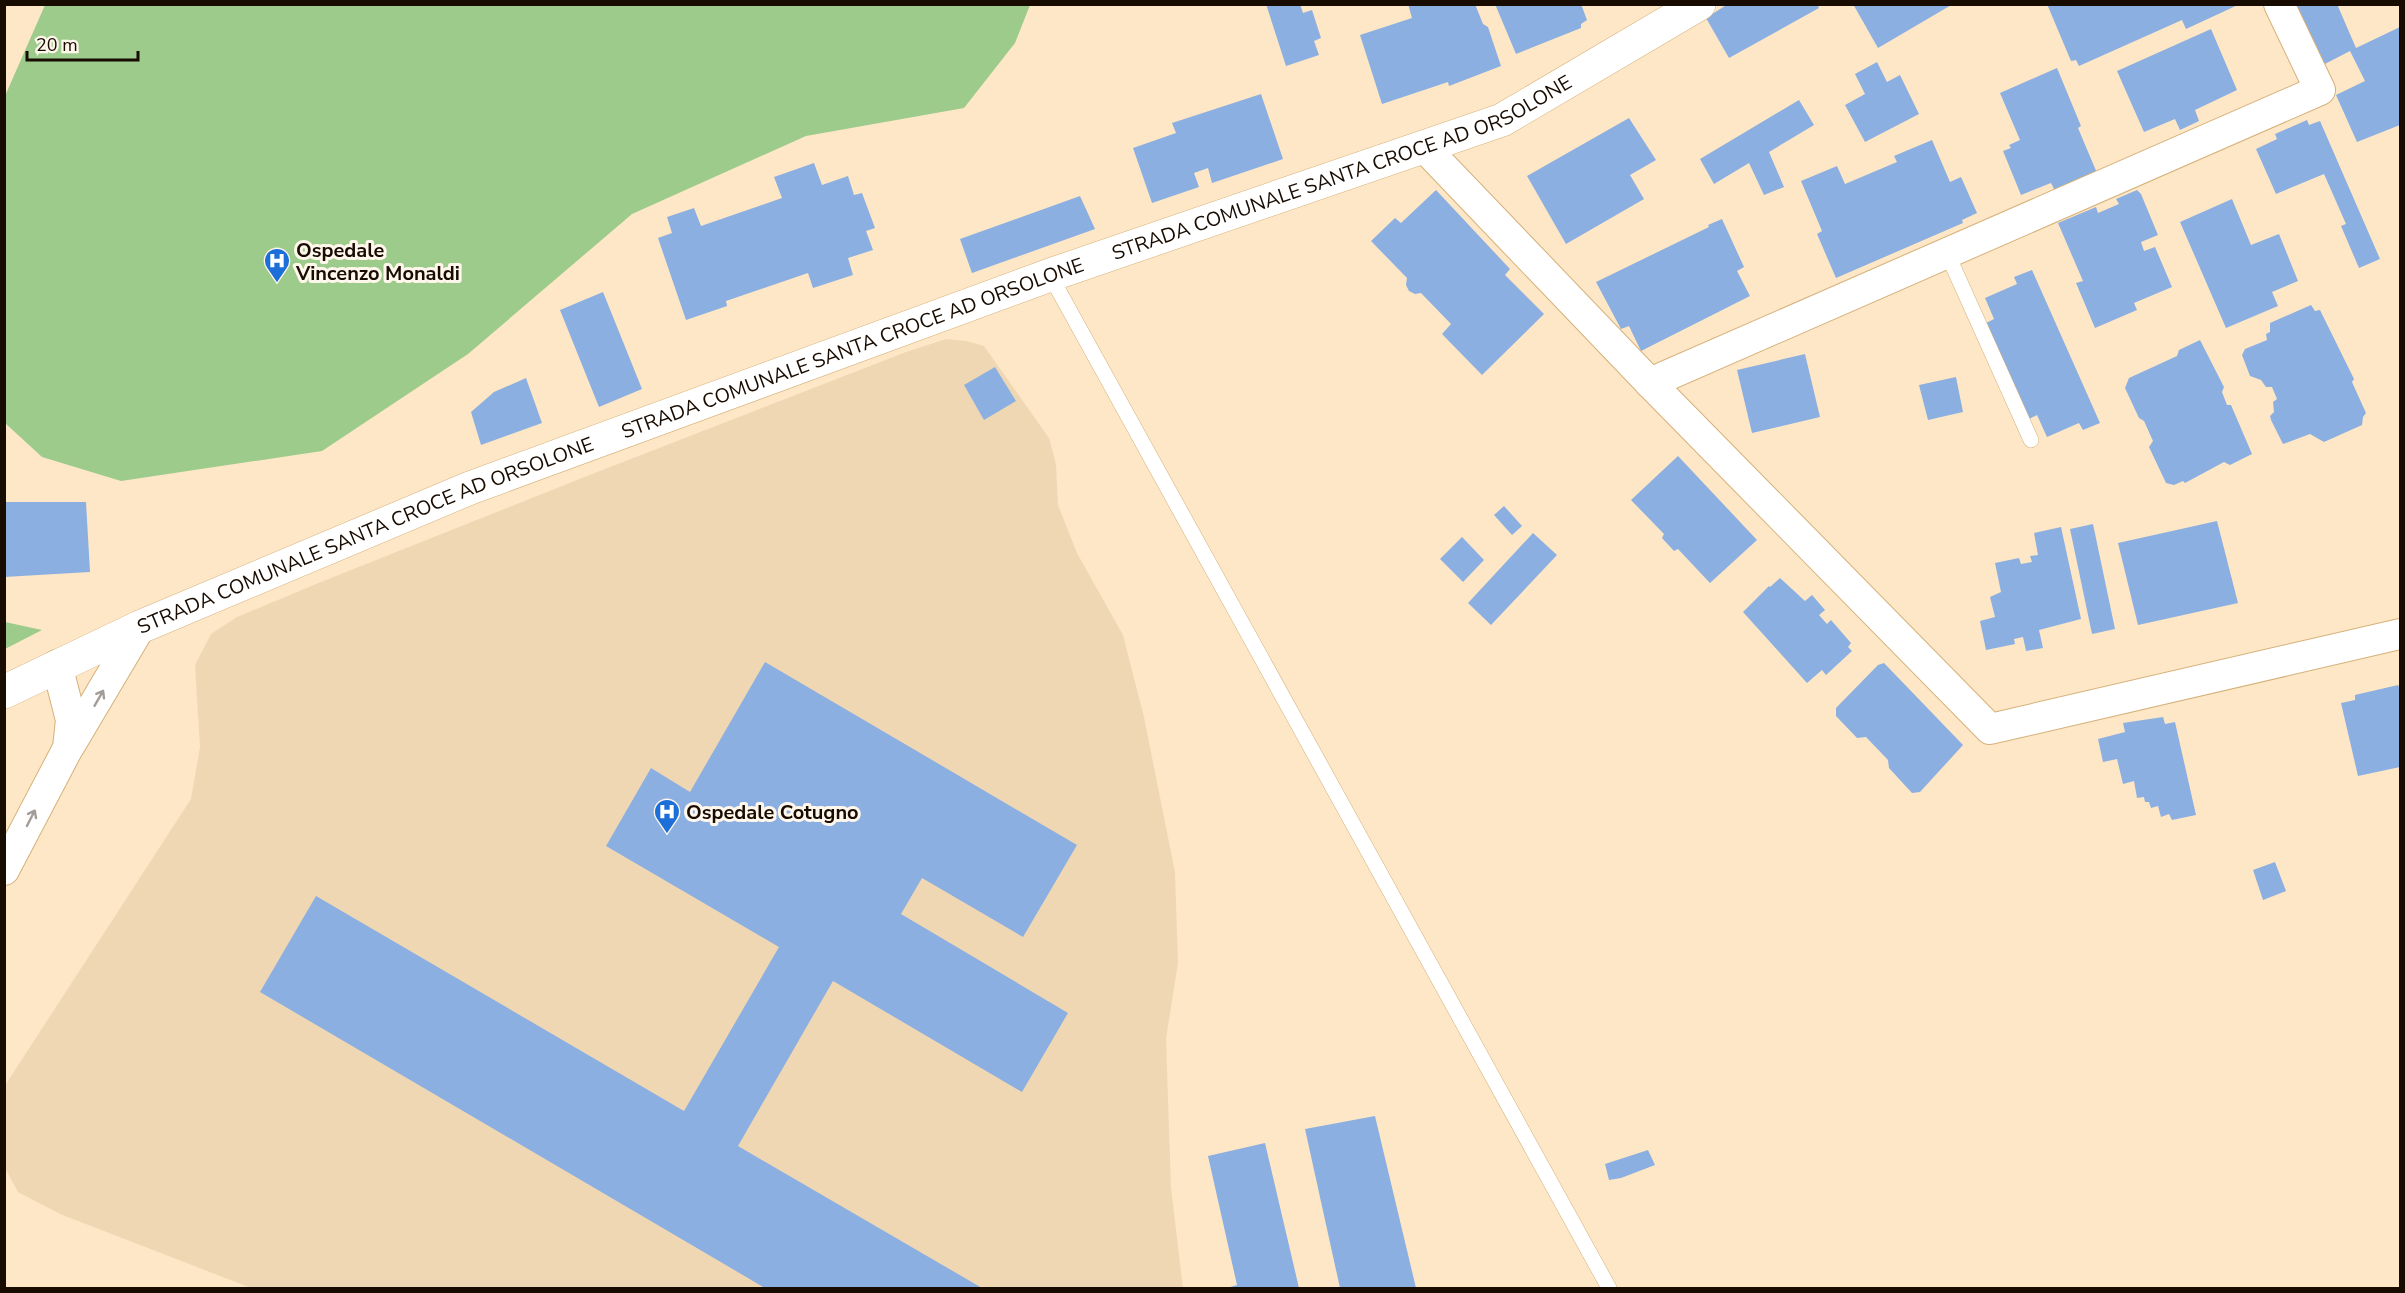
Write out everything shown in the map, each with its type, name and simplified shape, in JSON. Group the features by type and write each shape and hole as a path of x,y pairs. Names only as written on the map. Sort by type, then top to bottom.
{"street":[{"name":"STRADA COMUNALE SANTA CROCE AD ORSOLONE","path":"4,692 140,627 470,488 1050,275 1502,120 1699,4"},
{"path":"1650,383 2320,90 2279,4"},
{"path":"1425,148 1650,383 1990,729 2400,634"},
{"path":"4,870 68,748 140,627"},
{"path":"57,665 71,720 68,748"}],"lane":[{"path":"1947,254 2031,440"},
{"path":"1050,275 1609,1288"}],"shaded area":[{"name":"Ospedale Cotugno","path":"946,339 984,346 1049,438 1056,464 1058,505 1077,553 1123,635 1144,717 1175,872 1178,963 1166,1039 1171,1188 1183,1288 251,1288 60,1214 18,1192 5,1168 4,1087 191,799 200,747 195,665 211,634 237,617 321,582 587,476 906,352"}],"green space":[{"name":"Ospedale Vincenzo Monaldi","path":"45,5 1030,5 1015,43 964,108 806,136 632,214 468,354 322,451 121,481 42,457 5,423 5,96"},
{"path":"5,622 42,630 5,649"}],"building":[{"path":"1266,4 1300,4 1303,13 1312,10 1321,38 1314,41 1319,55 1286,66"},
{"path":"1408,4 1475,4 1483,24 1488,27 1501,66 1449,86 1448,82 1382,104 1360,35 1412,18"},
{"path":"1495,4 1581,4 1587,20 1581,24 1581,28 1516,54"},
{"path":"1728,4 1817,4 1819,8 1729,58 1706,18"},
{"path":"1853,4 1953,4 1878,48"},
{"path":"2047,4 2240,4 2186,29 2182,20 2079,66 2076,60 2071,61"},
{"path":"2290,4 2337,4 2356,48 2400,27 2400,125 2357,142 2336,95 2365,81 2350,51 2321,66"},
{"path":"2211,29 2237,90 2195,110 2199,121 2180,130 2175,119 2144,132 2117,71"},
{"path":"1877,62 1887,82 1900,75 1919,114 1865,142 1845,105 1865,94 1855,74"},
{"path":"2057,68 2097,173 2055,191 2051,183 2021,195 2003,151 2011,148 2009,145 2020,140 2000,93"},
{"path":"1261,94 1283,159 1212,183 1208,168 1194,173 1199,187 1152,203 1133,148 1176,133 1172,123"},
{"path":"1799,100 1814,125 1769,152 1784,187 1764,195 1749,163 1714,184 1700,159"},
{"path":"1629,118 1656,160 1630,175 1644,199 1566,244 1527,176"},
{"path":"2307,120 2309,125 2320,121 2380,259 2359,268 2341,226 2346,224 2324,174 2276,194 2256,149 2277,139 2275,134"},
{"path":"1932,140 1950,182 1961,177 1977,213 1962,220 1963,223 1836,278 1817,234 1822,231 1801,181 1837,166 1845,184 1897,162 1894,156"},
{"path":"814,163 822,185 848,176 854,195 862,193 875,228 866,231 873,250 848,258 853,275 813,288 808,273 726,301 727,306 686,320 658,238 672,233 667,217 694,208 701,226 782,198 774,177"},
{"path":"1436,190 1510,269 1505,275 1544,314 1482,375 1442,334 1451,324 1421,293 1415,294 1409,291 1406,285 1407,278 1371,241 1395,218 1401,223"},
{"path":"2137,190 2141,194 2158,235 2141,242 2144,251 2155,247 2172,287 2134,303 2137,310 2095,328 2076,283 2083,281 2058,223 2096,207 2098,213 2119,204 2116,199"},
{"path":"1080,196 1095,229 972,273 960,239"},
{"path":"2232,199 2251,245 2279,234 2298,281 2272,292 2278,306 2226,328 2180,222"},
{"path":"1722,219 1744,267 1737,271 1750,296 1641,351 1629,326 1621,329 1596,282"},
{"path":"2032,270 2100,423 2083,430 2079,423 2047,437 2037,415 2029,419 1986,323 1994,319 1985,298 2017,284 2014,277"},
{"path":"603,292 642,389 599,407 560,310"},
{"path":"2311,305 2315,311 2320,310 2354,379 2352,382 2366,413 2362,425 2324,442 2310,434 2283,444 2270,416 2274,412 2273,402 2277,399 2272,387 2266,387 2261,380 2250,376 2242,355 2245,349 2267,340 2266,334 2270,332 2270,323"},
{"path":"2200,340 2224,387 2222,392 2227,405 2231,405 2252,454 2230,465 2224,462 2185,483 2183,481 2174,485 2166,483 2149,447 2153,441 2125,388 2129,378 2177,356 2179,350"},
{"path":"1805,354 1820,417 1752,433 1737,370"},
{"path":"995,367 1016,401 984,420 964,385"},
{"path":"1956,377 1963,412 1928,420 1919,385"},
{"path":"526,378 542,423 481,445 471,412 494,392"},
{"path":"1678,456 1757,540 1710,583 1678,549 1674,551 1662,538 1664,534 1631,500"},
{"path":"4,502 86,502 90,572 4,577"},
{"path":"1504,506 1522,526 1512,535 1494,515"},
{"path":"2217,521 2238,603 2138,625 2118,543"},
{"path":"2093,524 2115,629 2092,634 2070,529"},
{"path":"2061,527 2081,619 2039,630 2043,648 2026,651 2023,637 2014,639 2015,644 1986,650 1980,621 1995,617 1990,597 2001,592 1995,563 2019,558 2021,564 2032,562 2030,556 2038,555 2034,533"},
{"path":"1533,533 1557,555 1491,625 1468,603"},
{"path":"1462,537 1484,560 1463,582 1440,559"},
{"path":"1780,578 1805,601 1812,595 1825,610 1819,615 1827,624 1831,620 1851,643 1848,647 1852,651 1826,675 1822,670 1807,683 1743,612"},
{"path":"765,662 1077,845 1023,937 922,878 901,914 1068,1013 1022,1092 833,981 738,1146 982,1288 765,1288 260,992 316,896 684,1111 779,947 606,846 651,768 690,792"},
{"path":"1884,663 1963,745 1920,792 1912,793 1889,768 1888,760 1866,737 1857,738 1836,716 1836,708 1878,665"},
{"path":"2398,685 2400,689 2400,767 2358,776 2341,703 2355,700 2355,695"},
{"path":"2163,717 2165,724 2175,722 2196,815 2172,820 2169,814 2161,817 2158,806 2151,808 2149,802 2145,802 2144,797 2137,798 2134,781 2123,784 2117,759 2103,762 2098,739 2125,732 2123,723"},
{"path":"2275,862 2286,891 2263,900 2253,870"},
{"path":"1375,1116 1416,1288 1340,1288 1305,1129"},
{"path":"1265,1143 1299,1288 1227,1288 1237,1285 1208,1156"},
{"path":"1648,1150 1655,1165 1621,1178 1609,1180 1605,1164"}],"place":[{"name":"Ospedale Vincenzo Monaldi","path":"277,284"},
{"name":"Ospedale Cotugno","path":"667,835"}]}
